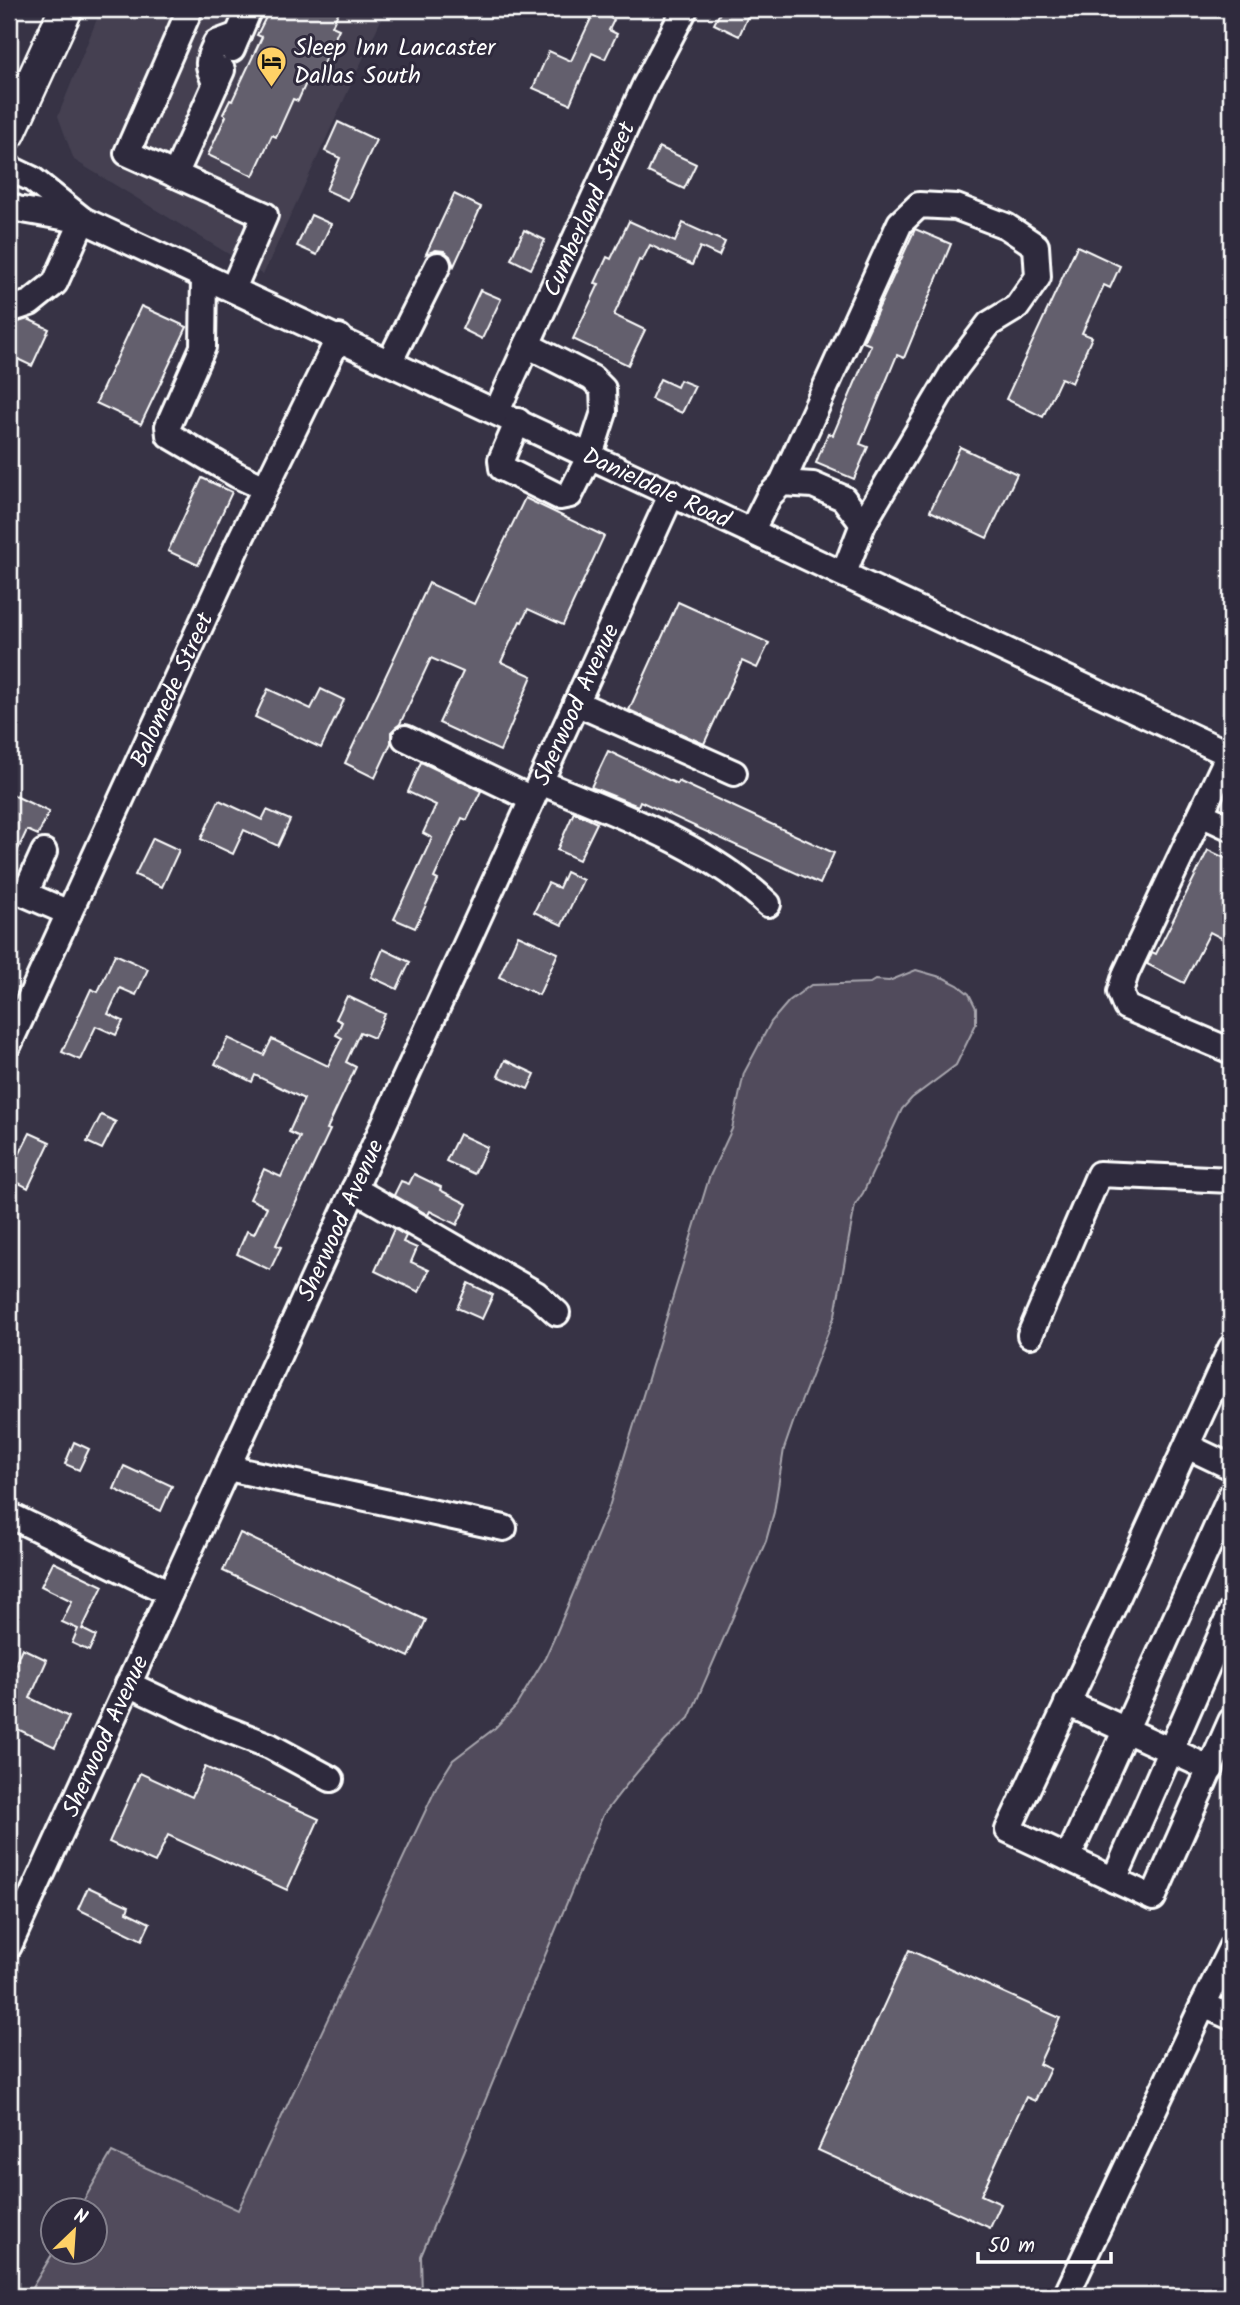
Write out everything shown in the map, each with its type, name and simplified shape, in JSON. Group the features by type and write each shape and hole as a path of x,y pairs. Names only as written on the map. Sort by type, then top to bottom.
{"main road":[{"path":"9,133 19,93 65,9"}],"street":[{"path":"190,9 127,153 265,215 233,289"},
{"path":"175,175 248,9"},
{"name":"Cumberland Street","path":"590,455 570,495 560,497 502,468 507,416 527,345 645,85 685,9"},
{"name":"Danieldale Road","path":"9,169 32,179 83,220 1230,754"},
{"name":"Danieldale Road","path":"9,205 17,209 83,220"},
{"path":"752,530 769,496 782,483 900,223 919,205 956,207 1006,226 1036,246 1038,277 1017,307 989,324 954,370 863,524 844,573"},
{"path":"9,310 30,303 55,283 83,220"},
{"path":"390,361 438,265"},
{"path":"204,276 203,347 168,426 169,435 237,475 265,488"},
{"name":"Balomede Street","path":"9,1044 265,488 339,337"},
{"path":"527,345 592,378 603,389 604,412 590,455"},
{"path":"782,483 813,485 843,498 863,524"},
{"name":"Sherwood Avenue","path":"9,1946 672,493"},
{"path":"576,703 734,773"},
{"path":"405,738 536,791 664,834 748,885 768,904"},
{"path":"1230,754 1126,973 1120,992 1126,1007 1231,1051"},
{"path":"1201,814 1231,828"},
{"path":"44,852 25,894 69,913"},
{"path":"1030,1335 1099,1174 1231,1180"},
{"path":"354,1189 536,1294 557,1313"},
{"path":"1231,1348 1114,1607 1008,1829 1153,1898 1231,1721"},
{"path":"1187,1446 1231,1467"},
{"path":"228,1468 504,1528"},
{"path":"1068,1858 1231,1495"},
{"path":"9,1514 170,1593"},
{"path":"1114,1880 1231,1612"},
{"path":"128,1684 213,1724 270,1746 331,1779"},
{"path":"1067,1703 1210,1769"},
{"path":"1066,2296 1231,1948"},
{"path":"1203,2005 1231,2017"}],"shaded area":[{"path":"101,9 386,9 263,275 74,160 58,116"},
{"path":"916,970 944,978 969,994 976,1008 976,1024 956,1065 912,1098 902,1109 855,1205 835,1315 784,1449 774,1512 766,1541 689,1718 644,1764 603,1815 421,2256 422,2296 27,2296 45,2266 108,2266 108,2196 86,2196 112,2152 238,2210 438,1784 453,1760 495,1728 516,1706 556,1634 609,1507 709,1178 732,1129 744,1073 771,1022 789,1001 811,985 889,981"}],"building":[{"name":"Sleep Inn Lancaster Dallas South","path":"270,9 340,9 332,26 339,29 317,77 310,74 298,101 293,99 276,137 272,135 253,176 208,155 226,116 223,114 230,100 232,101 262,37 257,35"},
{"path":"722,9 751,9 739,36 714,24"},
{"path":"595,10 614,20 609,30 617,34 605,59 592,53 570,104 533,88 549,51 571,61"},
{"path":"338,122 376,140 348,200 326,190 340,158 325,151"},
{"path":"659,147 696,164 684,189 648,172"},
{"path":"454,194 481,207 454,266 450,256 444,251 436,250 426,254"},
{"path":"311,215 331,224 317,255 297,246"},
{"path":"629,221 675,242 683,223 725,242 719,256 700,247 692,265 650,245 642,261 639,260 614,315 645,330 628,365 573,339 599,284 595,283 607,257 611,259"},
{"path":"915,229 951,244 904,358 897,355 860,444 868,447 854,479 816,463 828,433 833,435 871,345 863,342"},
{"path":"524,230 545,240 531,269 511,259"},
{"path":"1077,246 1120,266 1110,288 1104,285 1082,333 1092,337 1072,383 1061,378 1043,417 1006,399"},
{"path":"480,290 501,299 482,339 462,329"},
{"path":"141,306 187,327 141,424 96,403"},
{"path":"28,319 49,329 32,366 9,355 9,325"},
{"path":"660,379 677,387 680,380 695,386 682,413 651,399"},
{"path":"960,447 1017,474 987,538 930,511"},
{"path":"202,478 232,492 198,565 168,551"},
{"path":"525,498 604,536 563,625 528,609 522,622 520,621 501,662 532,676 500,751 439,723 463,672 431,658 400,724 391,732 391,743 375,778 345,763 429,583 474,604"},
{"path":"678,602 769,643 757,668 742,661 704,744 629,710"},
{"path":"268,689 311,709 321,689 344,700 321,748 255,717"},
{"path":"608,751 834,853 820,884 640,801 638,806 591,787"},
{"path":"421,762 481,791 467,820 462,818 434,878 438,880 415,928 394,919 432,838 423,833 436,805 408,792"},
{"path":"9,793 49,812 38,835 27,830 9,869"},
{"path":"219,800 262,820 267,810 290,820 278,846 244,830 233,854 201,839"},
{"path":"574,812 597,823 579,860 557,850"},
{"path":"153,838 179,850 162,887 135,875"},
{"path":"1208,850 1231,861 1231,943 1210,932 1184,983 1147,964 1152,952 1156,954"},
{"path":"566,872 583,880 562,925 534,912 548,883 559,888"},
{"path":"518,935 558,953 539,995 499,977"},
{"path":"383,949 410,962 397,989 371,977"},
{"path":"115,954 148,969 136,995 120,988 108,1014 123,1021 116,1035 96,1026 80,1060 62,1052 91,989 98,992"},
{"path":"347,996 385,1014 374,1038 360,1032 346,1062 356,1067 327,1129 330,1130 276,1245 281,1247 270,1270 237,1254 247,1231 254,1234 267,1207 250,1199 264,1169 281,1177 300,1137 289,1132 304,1099 255,1075 252,1082 215,1064 228,1038 264,1055 272,1039 328,1066 342,1038 336,1035 342,1022 336,1019"},
{"path":"505,1060 535,1074 528,1089 498,1076"},
{"path":"101,1115 116,1122 102,1149 87,1142"},
{"path":"30,1133 50,1142 28,1188 9,1178 9,1175"},
{"path":"459,1134 487,1147 474,1174 446,1161"},
{"path":"414,1174 467,1204 457,1225 430,1211 428,1215 394,1195 401,1181 409,1184"},
{"path":"394,1229 406,1236 403,1242 417,1248 411,1262 429,1270 419,1292 375,1271"},
{"path":"468,1283 493,1295 482,1319 457,1308"},
{"path":"74,1442 89,1449 79,1470 65,1464"},
{"path":"124,1466 172,1486 161,1511 114,1489"},
{"path":"240,1533 426,1620 409,1657 223,1571"},
{"path":"53,1562 103,1586 82,1629 96,1636 89,1651 72,1643 78,1629 62,1622 72,1601 41,1586"},
{"path":"22,1648 47,1660 30,1698 69,1717 55,1747 9,1725 9,1678"},
{"path":"205,1767 319,1819 287,1890 168,1835 155,1863 109,1842 140,1773 192,1797"},
{"path":"88,1887 129,1906 127,1912 150,1923 142,1940 78,1909"},
{"path":"909,1950 1060,2018 1039,2064 1050,2069 1035,2101 1026,2097 981,2195 1001,2204 990,2228 818,2150"}],"place":[{"name":"Sleep Inn Lancaster Dallas South","path":"271,88"}]}
